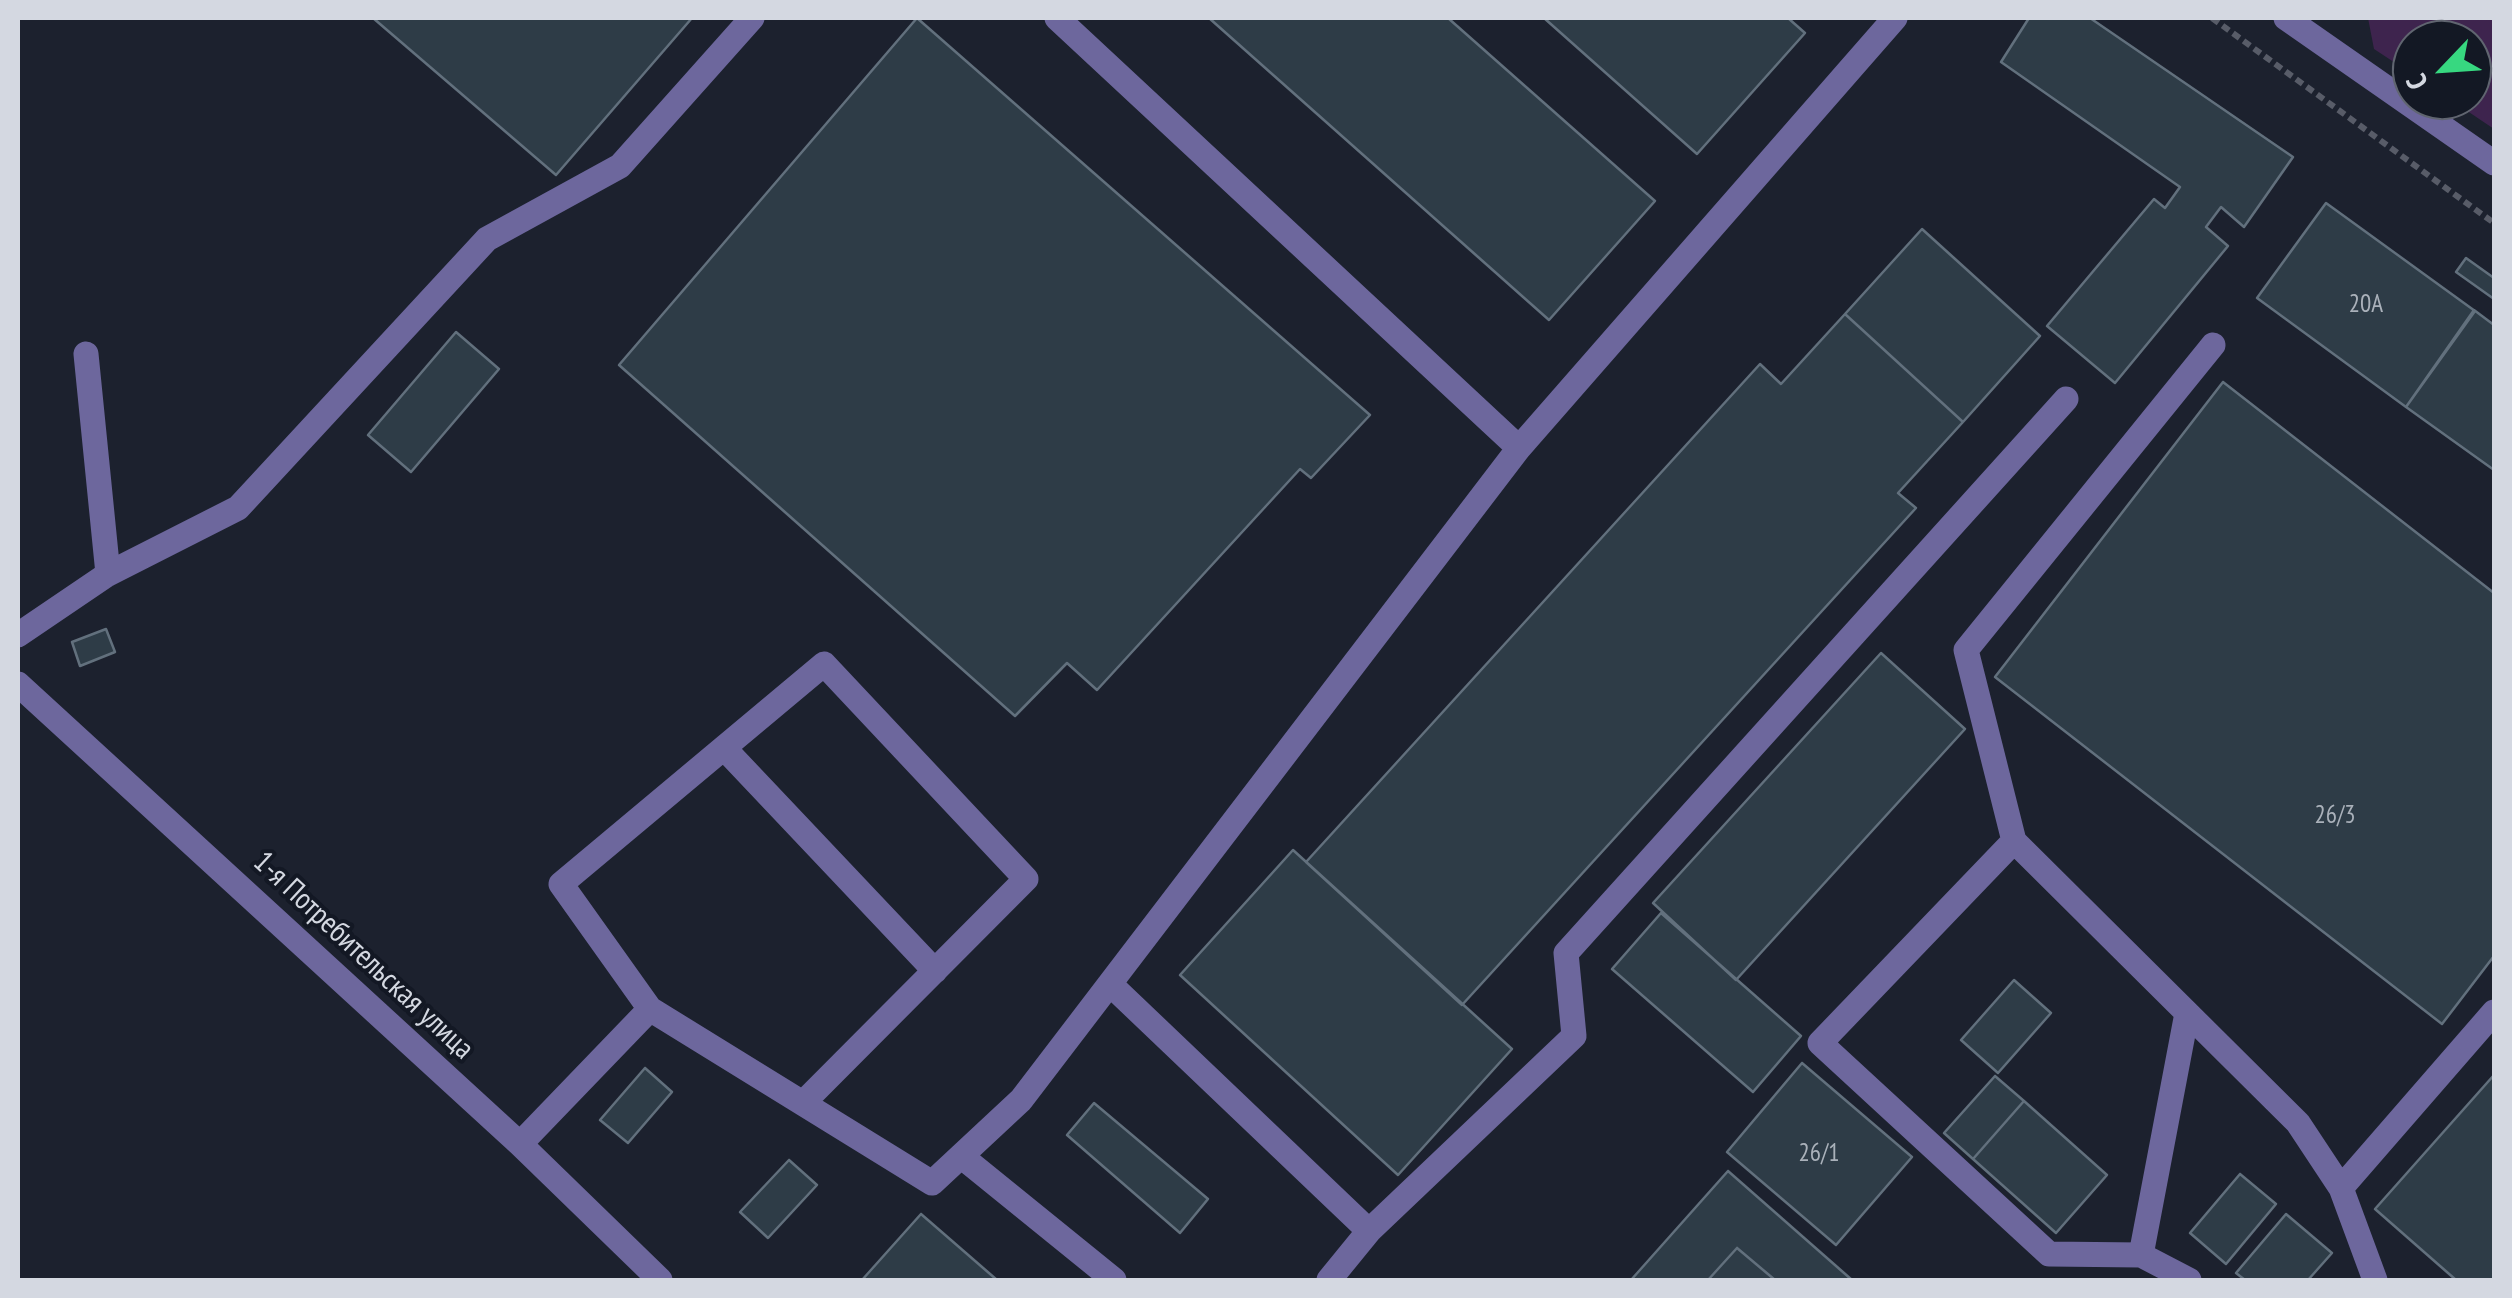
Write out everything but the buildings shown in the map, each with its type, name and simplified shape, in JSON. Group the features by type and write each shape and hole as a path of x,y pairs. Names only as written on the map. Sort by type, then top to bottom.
{"street":[{"path":"18,635 108,574 238,508 487,239 620,166 752,18"},
{"path":"1056,18 1519,448"},
{"path":"2286,18 2494,163"},
{"path":"803,1104 1026,880 824,664 561,884 650,1009 803,1104 932,1183 1021,1100 1519,448 1890,20"},
{"path":"2213,345 1966,650 2014,841 2298,1123 2340,1188 2375,1280"},
{"path":"86,354 108,574"},
{"path":"1329,1280 1368,1231 1574,1036 1566,953 2066,399"},
{"name":"1-я Потребительская улица","path":"18,684 520,1144 660,1280"},
{"path":"724,748 934,971"},
{"path":"2014,841 1820,1043 2048,1254 2140,1255 2190,1280"},
{"path":"1110,984 1368,1231"},
{"path":"520,1144 650,1009"},
{"path":"2340,1188 2494,1012"},
{"path":"2140,1255 2187,1013"},
{"path":"961,1156 1114,1280"}],"path":[{"path":"2212,18 2494,223"}],"shaded area":[{"path":"2368,18 2494,18 2494,129 2481,120 2492,120 2492,20 2392,20 2392,61 2374,49"}]}
